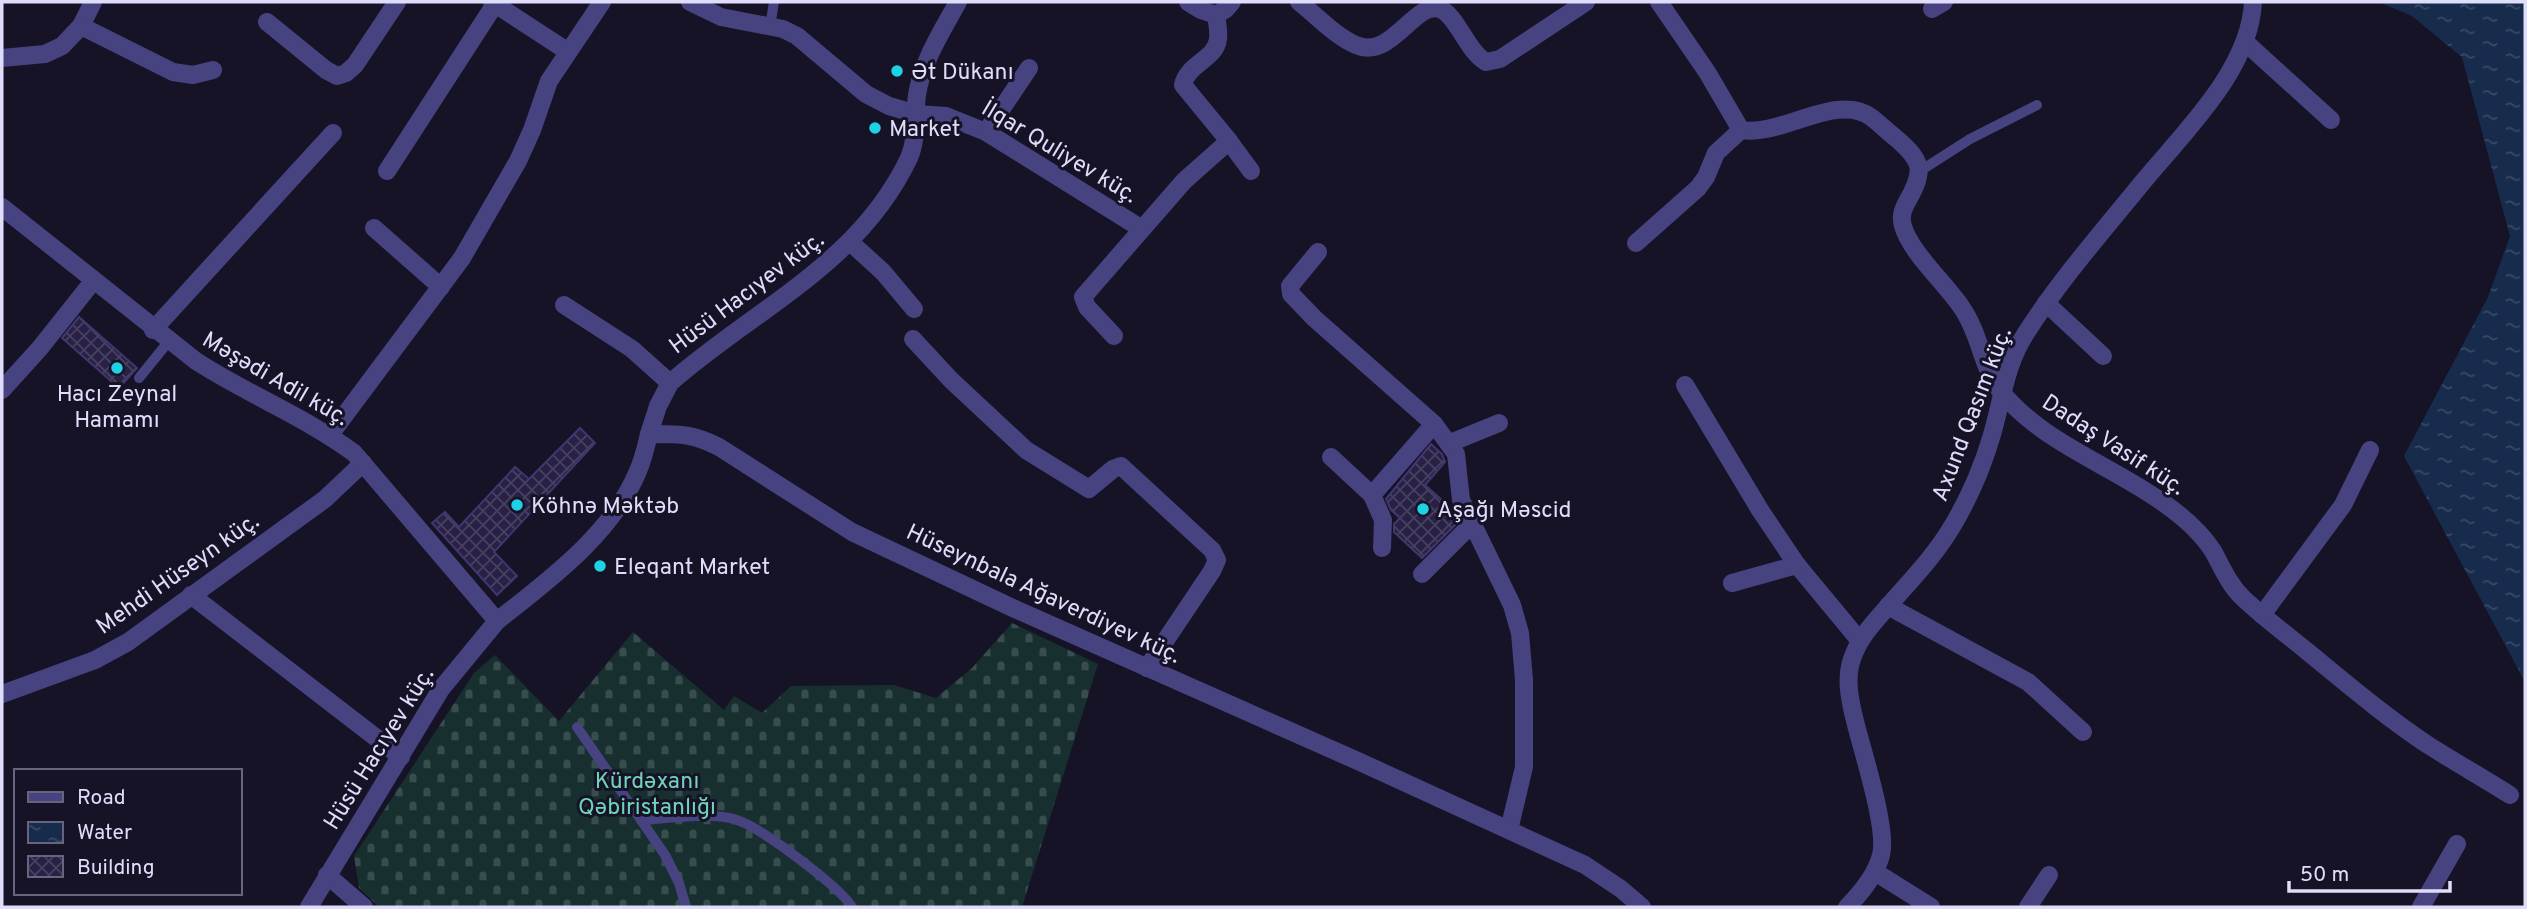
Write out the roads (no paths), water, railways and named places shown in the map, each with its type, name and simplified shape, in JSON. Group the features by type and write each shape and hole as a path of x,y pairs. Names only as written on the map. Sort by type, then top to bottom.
{"street":[{"path":"2,58 45,54 62,46 80,26 93,2"},
{"path":"267,22 337,76 346,73 355,65 397,2"},
{"path":"329,436 462,258 518,161 549,80 602,2"},
{"name":"İlqar Quliyev küç.","path":"690,2 721,17 783,29 797,36 866,94 889,106 916,114 946,116 986,132 1142,229"},
{"name":"Hüsü Hacıyev küç.","path":"649,435 657,406 670,383 824,267 850,242 874,212 905,165 915,136 917,94 923,75 933,48 958,2"},
{"path":"1188,2 1216,15"},
{"path":"1216,15 1232,2"},
{"path":"1299,2 1342,37 1357,46 1369,48 1384,44 1429,9 1439,8 1448,14 1476,56 1486,62 1500,59 1586,2"},
{"path":"1659,2 1707,72 1741,130"},
{"name":"Axund Qasım küç.","path":"1847,907 1875,872 1882,852 1882,826 1847,678 1852,658 1860,641 1936,552 1964,506 1992,437 2001,392 2024,337 2046,303 2214,95 2234,66 2245,42 2253,2"},
{"path":"387,171 493,3 567,51"},
{"path":"1216,15 1218,39 1215,48 1184,77 1183,85 1251,171"},
{"path":"80,26 173,72 193,75 213,70"},
{"path":"2245,42 2331,120"},
{"path":"986,132 1029,68"},
{"path":"1741,130 1753,132 1772,129 1843,108 1858,110 1870,116 1907,148 1918,159 1920,171"},
{"path":"1636,243 1698,188 1716,153 1741,130"},
{"path":"153,330 333,133"},
{"path":"1114,336 1087,307 1083,297 1184,181 1229,141"},
{"name":"Dadaş Vasif küç.","path":"1920,171 1902,212 1902,225 1908,239 1962,308 1977,333 1991,378 2017,409 2051,435 2172,510 2211,549 2225,576 2240,596 2262,615 2428,744 2510,795"},
{"name":"Məşədi Adil küç.","path":"2,207 153,330 226,381 329,436 363,463 497,621"},
{"path":"374,228 441,287"},
{"path":"850,242 883,272 914,309"},
{"path":"1318,252 1290,286 1291,294 1314,318 1434,424 1450,443 1456,454 1461,500 1512,605 1520,632 1524,680 1524,767 1509,830"},
{"path":"2,390 40,348 94,280"},
{"path":"2046,303 2103,356"},
{"path":"564,305 632,349 670,383"},
{"path":"913,339 951,380 1026,450 1089,489 1113,469 1121,466 1212,550 1217,560 1212,571 1147,668"},
{"path":"1685,385 1760,510 1797,565 1860,641"},
{"path":"1450,443 1499,423"},
{"path":"1372,495 1434,424"},
{"name":"Hüseynbala Ağaverdiyev küç.","path":"649,435 685,434 702,438 852,532 1015,610 1585,866 1621,889 1642,907"},
{"path":"497,621 560,572 614,512 638,471 649,435"},
{"path":"2262,615 2343,505 2370,450"},
{"path":"1331,457 1372,495 1383,520 1382,548"},
{"name":"Mehdi Hüseyn küç.","path":"2,694 95,660 128,642 325,499 363,463"},
{"path":"1422,574 1473,523"},
{"path":"1732,583 1797,565"},
{"path":"191,595 401,757"},
{"path":"1888,606 2028,682 2083,732"},
{"name":"Hüsü Hacıyev küç.","path":"309,907 441,689 497,621"},
{"path":"2421,907 2457,844"},
{"path":"1875,872 1931,907"},
{"path":"2028,907 2049,875"},
{"path":"327,876 363,907"}],"lane":[{"path":"770,27 774,2"},
{"path":"1920,171 1969,139 2037,105"},
{"path":"139,378 169,341"},
{"path":"577,727 665,855 679,883 686,907"},
{"path":"641,820 718,817 738,820 759,831 838,890 852,907"}],"water":[{"path":"2379,2 2525,2 2525,682 2404,456 2488,297 2510,236 2462,57 2412,16"}],"place":[{"name":"Ət Dükanı","path":"897,71"},
{"name":"Market","path":"875,128"},
{"name":"Hacı Zeynal Hamamı","path":"117,368"},
{"name":"Köhnə Məktəb","path":"517,505"},
{"name":"Aşağı Məscid","path":"1423,509"},
{"name":"Eleqant Market","path":"600,566"}],"park label":[{"name":"Kürdəxanı Qəbiristanlığı","path":"647,793"}]}
